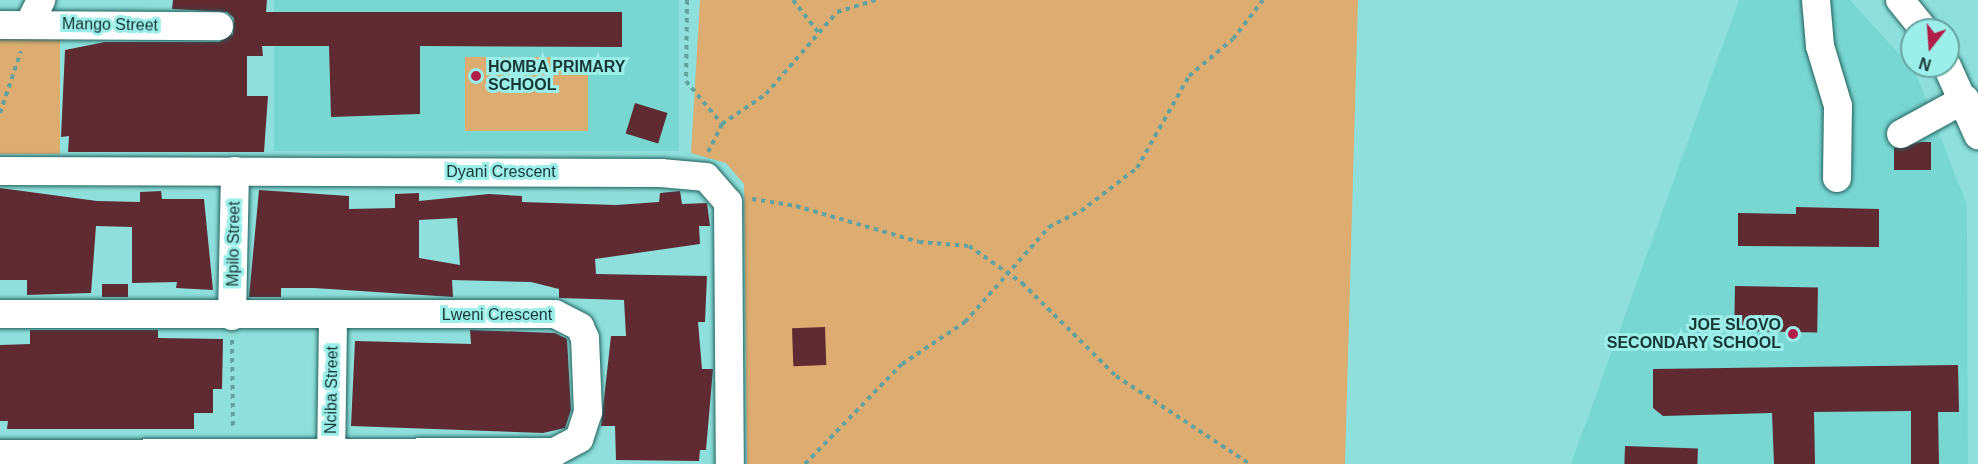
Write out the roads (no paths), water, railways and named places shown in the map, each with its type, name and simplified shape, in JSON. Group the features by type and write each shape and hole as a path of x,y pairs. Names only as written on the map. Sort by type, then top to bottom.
{"street":[{"path":"1816,0 1820,46 1838,106 1837,178"},
{"path":"1900,0 1914,18"},
{"name":"Mango Street","path":"0,25 35,12 219,26"},
{"path":"1954,78 1965,99 1978,135"},
{"path":"1901,134 1965,99"},
{"name":"Dyani Crescent","path":"0,171 698,175 724,194 730,464"},
{"name":"Mpilo Street","path":"232,316 235,171"},
{"name":"Lweni Crescent","path":"0,314 333,317 567,316 585,338 588,412 579,439 555,452 331,458 233,453 0,453"},
{"name":"Nciba Street","path":"331,458 333,317"}],"place":[{"name":"HOMBA PRIMARY SCHOOL","path":"476,76"},
{"name":"JOE SLOVO SECONDARY SCHOOL","path":"1793,334"}]}
